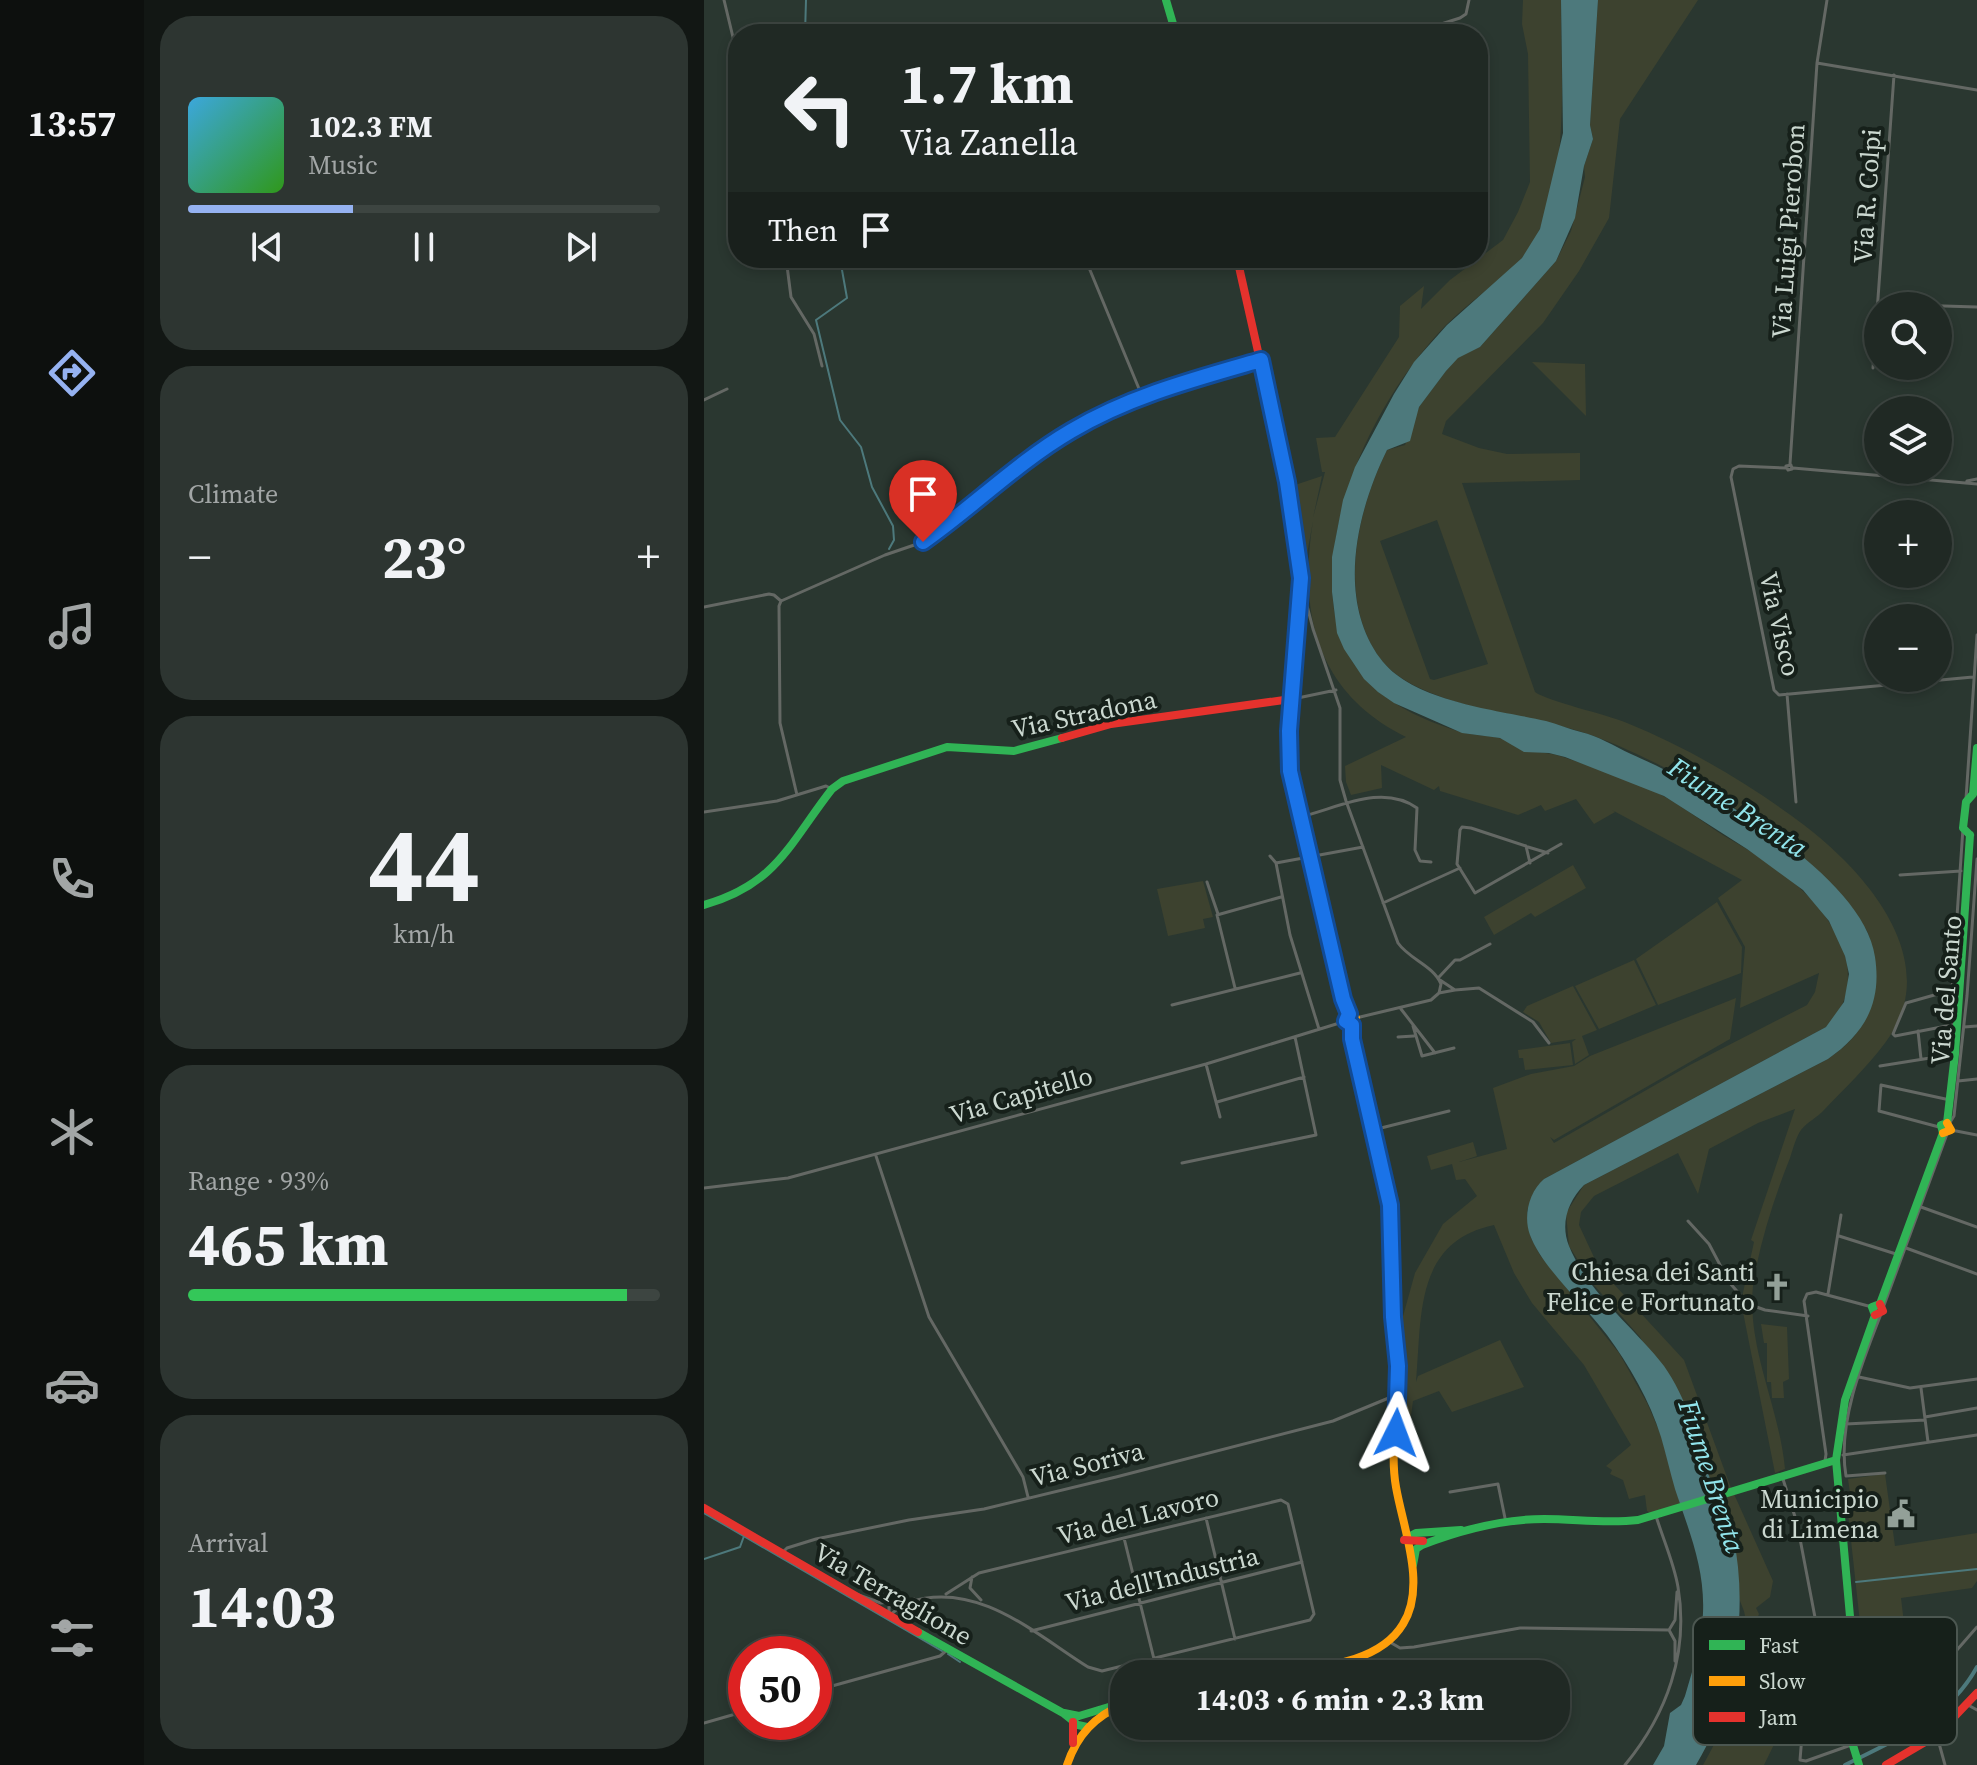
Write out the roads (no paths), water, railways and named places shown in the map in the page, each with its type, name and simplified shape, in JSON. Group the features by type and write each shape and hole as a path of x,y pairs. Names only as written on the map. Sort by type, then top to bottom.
{"street":[{"path":"724,0 730,24"},
{"path":"1166,0 1173,24"},
{"path":"1438,24 1466,14 1469,0"},
{"name":"Via Luigi Pierobon","path":"1789,467 1817,63 1827,0"},
{"path":"1817,63 1977,90"},
{"name":"Via R. Colpi","path":"1879,292 1894,75"},
{"path":"787,268 791,297 814,334 822,366"},
{"path":"1089,268 1142,396"},
{"path":"1239,268 1287,482 1301,583 1313,629 1336,690 1341,718 1340,780 1400,946 1410,958 1455,990 1479,988 1533,1022 1549,1043"},
{"path":"1952,306 1977,307"},
{"path":"781,601 885,555 923,542 1067,433 1142,396 1261,360"},
{"path":"704,400 727,389"},
{"name":"Via Visco","path":"1789,467 1739,466 1733,469 1731,477 1774,690 1779,695 1973,677"},
{"path":"1789,467 1977,481"},
{"path":"1301,583 1289,752 1300,817 1343,999 1351,1020 1352,1039 1390,1205 1398,1394 1396,1498 1414,1596"},
{"path":"704,607 769,594 781,601 780,723 797,795"},
{"name":"Via del Santo","path":"1966,968 1960,938 1970,831 1966,802 1977,635"},
{"name":"Via Stradona","path":"704,905 736,894 757,882 832,789 843,781 935,750 962,747 992,752 1014,751 1111,724 1336,690"},
{"path":"1787,694 1796,802"},
{"path":"1966,802 1975,795 1977,748"},
{"path":"704,812 797,795 826,786 832,789"},
{"path":"1300,817 1383,795 1415,805 1415,850 1420,861 1431,862"},
{"path":"1548,853 1462,827 1458,850 1460,868 1475,893 1548,853 1561,844"},
{"name":"Via del Santo","path":"1878,1310 1902,1251 1936,1148 1954,1112 1961,1026 1961,871 1970,831"},
{"path":"1526,846 1530,863"},
{"path":"1276,863 1363,847"},
{"path":"1270,856 1276,863 1300,973 1319,1029"},
{"name":"Via del Santo","path":"1960,989 1975,912 1977,859"},
{"path":"1383,903 1460,868"},
{"path":"1900,875 1961,871"},
{"path":"1207,882 1218,914 1235,988"},
{"path":"1218,914 1281,897"},
{"path":"1439,993 1440,978 1455,960 1490,944"},
{"path":"1172,1005 1300,973"},
{"path":"1976,986 1906,1003 1893,1034 1977,1026"},
{"name":"Via Capitello","path":"704,1188 788,1178 876,1155 1090,1093 1206,1064 1351,1020 1426,1002 1439,993 1455,990"},
{"path":"1400,1008 1417,1034 1422,1056 1454,1048"},
{"name":"Via del Santo","path":"1878,1310 1921,1207 1946,1128 1961,1026"},
{"path":"1918,1031 1921,1059"},
{"path":"1398,1037 1417,1034"},
{"path":"1417,1034 1435,1053"},
{"path":"1182,1163 1316,1135 1295,1037"},
{"path":"1880,1066 1955,1054"},
{"path":"1206,1064 1220,1117"},
{"path":"1217,1102 1304,1077"},
{"path":"1958,1081 1977,1079"},
{"path":"1950,1100 1881,1085 1879,1111 1977,1135"},
{"path":"1377,1129 1449,1111"},
{"path":"876,1155 929,1317 1017,1466 1028,1497"},
{"path":"1921,1207 1977,1227"},
{"path":"1828,1294 1841,1215"},
{"path":"1688,1221 1709,1244 1729,1282 1748,1304 1765,1310 1808,1316"},
{"path":"1839,1236 1977,1274"},
{"path":"1826,1458 1804,1301 1807,1294 1828,1294 1878,1310 1846,1424 1840,1458 1846,1476 1885,1473"},
{"path":"1851,1617 1840,1458 1845,1400 1867,1346"},
{"path":"1859,1377 1921,1388 1977,1379"},
{"path":"1921,1388 1928,1442"},
{"name":"Via Soriva","path":"782,1553 787,1548 816,1539 984,1509 1326,1423 1398,1394"},
{"path":"1846,1424 1925,1418 1977,1408"},
{"path":"1404,1540 1436,1539 1506,1523 1547,1519 1613,1524 1658,1515 1826,1458 1977,1435"},
{"path":"1781,1475 1796,1522 1815,1617"},
{"path":"1450,1492 1498,1484 1506,1523"},
{"path":"1396,1498 1406,1527 1425,1532"},
{"name":"Via del Lavoro","path":"946,1594 959,1589 972,1577 1285,1501 1302,1562"},
{"name":"Via Terraglione","path":"704,1508 1087,1727"},
{"path":"1625,1765 1660,1714 1676,1668 1681,1633 1678,1588 1658,1515"},
{"path":"1206,1518 1235,1639"},
{"path":"1404,1540 1410,1535 1425,1532 1472,1530"},
{"path":"1124,1538 1154,1659"},
{"path":"1345,1660 1356,1658 1388,1641 1403,1625 1414,1596 1416,1549 1436,1539"},
{"path":"972,1577 970,1588 985,1603 1096,1670 1154,1659 1312,1618 1302,1562"},
{"name":"Via dell'Industria","path":"1031,1631 1302,1562"},
{"path":"1669,1630 1675,1620 1678,1588"},
{"path":"852,1593 881,1603 946,1594 985,1603"},
{"path":"889,1615 918,1599"},
{"path":"889,1615 889,1607 897,1601"},
{"path":"909,1627 903,1615 912,1601"},
{"path":"1957,1650 1977,1627"},
{"path":"1388,1641 1400,1648 1414,1647 1454,1637 1520,1628 1669,1630"},
{"path":"1669,1630 1675,1641 1676,1668"},
{"path":"832,1686 940,1656 947,1649"},
{"path":"1957,1720 1973,1708 1977,1693"},
{"path":"1068,1762 1076,1718 1110,1708"},
{"path":"1068,1762 1087,1727 1110,1712"},
{"path":"704,1723 728,1716"},
{"path":"1801,1745 1800,1760 1806,1761 1851,1746 1859,1765"},
{"path":"1886,1765 1921,1745"},
{"path":"1939,1745 1945,1765"}],"water":[{"path":"1561,0 1598,0 1590,125 1593,139 1584,166 1575,218 1556,261 1480,347 1458,358 1446,371 1419,407 1410,441 1387,450 1376,474 1360,527 1355,582 1358,609 1366,634 1380,658 1394,673 1412,685 1457,702 1546,721 1594,736 1697,787 1775,836 1811,864 1842,894 1864,925 1875,957 1876,989 1868,1016 1852,1039 1828,1059 1584,1185 1567,1213 1566,1238 1577,1263 1599,1294 1664,1366 1679,1391 1733,1535 1738,1564 1739,1617 1703,1617 1699,1565 1661,1437 1645,1397 1607,1335 1553,1273 1536,1247 1528,1228 1529,1205 1534,1191 1544,1179 1826,1027 1844,1002 1849,974 1845,956 1829,921 1803,890 1747,849 1664,796 1565,757 1524,752 1500,738 1462,733 1394,703 1378,692 1364,679 1344,649 1337,633 1332,592 1332,557 1343,500 1355,467 1414,362 1447,325 1522,258 1540,229 1563,133"},
{"path":"1693,1669 1693,1745 1707,1745 1696,1765 1653,1765 1664,1746 1670,1713 1681,1705"}],"waterway":[{"path":"805,24 806,0"},
{"path":"842,268 847,298 816,320 840,420 861,447 872,487 893,526 894,540 889,549"},
{"path":"704,1513 942,1651"},
{"path":"704,1559 740,1547 744,1536"},
{"path":"1856,1582 1977,1569"},
{"path":"948,1654 960,1662"},
{"path":"1957,1694 1977,1667"},
{"path":"1845,1765 1886,1745"}],"place":[{"name":"Chiesa dei Santi Felice e Fortunato","path":"1777,1287"},
{"name":"Municipio di Limena","path":"1901,1514"}],"water label":[{"name":"Fiume Brenta","path":"1738,807"},
{"name":"Fiume Brenta","path":"1712,1476"}]}
